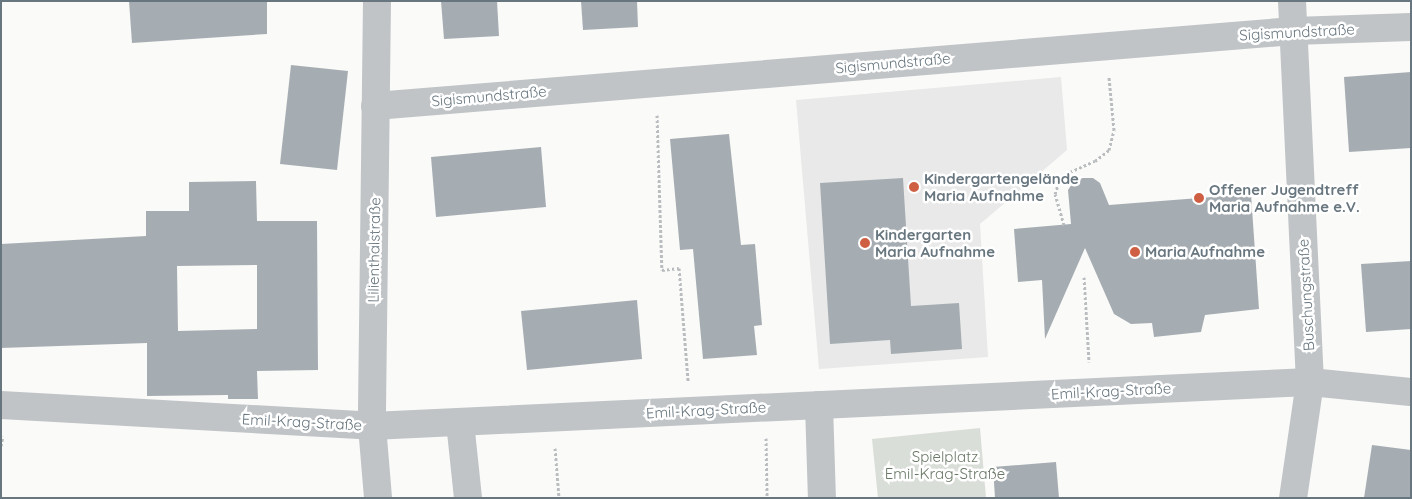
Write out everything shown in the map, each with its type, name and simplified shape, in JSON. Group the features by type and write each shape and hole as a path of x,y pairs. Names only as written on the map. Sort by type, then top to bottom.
{"street":[{"name":"Lilienthalstraße","path":"377,1 372,426 378,498"},
{"name":"Buschungstraße","path":"1292,1 1310,382 1292,498"},
{"name":"Sigismundstraße","path":"375,106 1294,31 1411,27"},
{"name":"Emil-Krag-Straße","path":"1,405 372,426 1310,382 1411,392"},
{"path":"819,405 822,498"},
{"path":"460,422 468,498"}],"path":[{"path":"1064,225 1055,194 1061,176 1095,161 1109,150 1114,130 1106,46"},
{"path":"656,83 662,270 679,268 690,411"},
{"path":"1084,277 1091,392"},
{"path":"765,408 767,498"},
{"path":"553,417 559,498"}],"shaded area":[{"name":"Kindergartengelände Maria Aufnahme","path":"1061,77 1067,150 980,224 988,357 819,369 796,100"}],"green space":[{"name":"Spielplatz Emil-Krag-Straße","path":"980,428 986,498 878,498 872,439"}],"building":[{"path":"129,1 267,1 267,34 132,43"},
{"path":"441,1 497,1 499,36 444,39"},
{"path":"581,1 637,1 638,27 583,30"},
{"path":"291,65 348,71 337,170 280,164"},
{"path":"1411,72 1411,148 1349,152 1344,77"},
{"path":"729,134 741,245 755,244 762,325 754,326 757,355 703,359 693,249 680,250 670,139"},
{"path":"541,147 546,207 436,217 431,157"},
{"name":"Kindergarten Maria Aufnahme","path":"903,178 911,306 959,303 962,349 891,354 890,340 830,344 820,183"},
{"name":"Maria Aufnahme","path":"1083,178 1093,178 1100,183 1109,205 1251,194 1259,309 1205,315 1201,332 1154,337 1152,323 1131,324 1114,314 1085,248 1045,339 1042,280 1018,282 1014,229 1071,224 1068,190 1074,181"},
{"path":"256,181 257,221 317,221 318,370 257,371 258,399 228,399 228,395 147,396 147,343 1,348 1,244 146,236 146,211 189,211 189,182","holes":["257,265 257,329 178,331 177,266"]},
{"path":"1411,261 1411,329 1366,332 1361,264"},
{"path":"637,300 642,359 527,370 521,311"},
{"path":"1372,445 1411,450 1411,498 1364,498"},
{"path":"1056,462 1059,498 995,498 993,467"}],"place":[{"name":"Kindergartengelände Maria Aufnahme","path":"914,187"},
{"name":"Offener Jugendtreff Maria Aufnahme e.V.","path":"1199,198"},
{"name":"Kindergarten Maria Aufnahme","path":"865,243"},
{"name":"Maria Aufnahme","path":"1135,252"}]}
